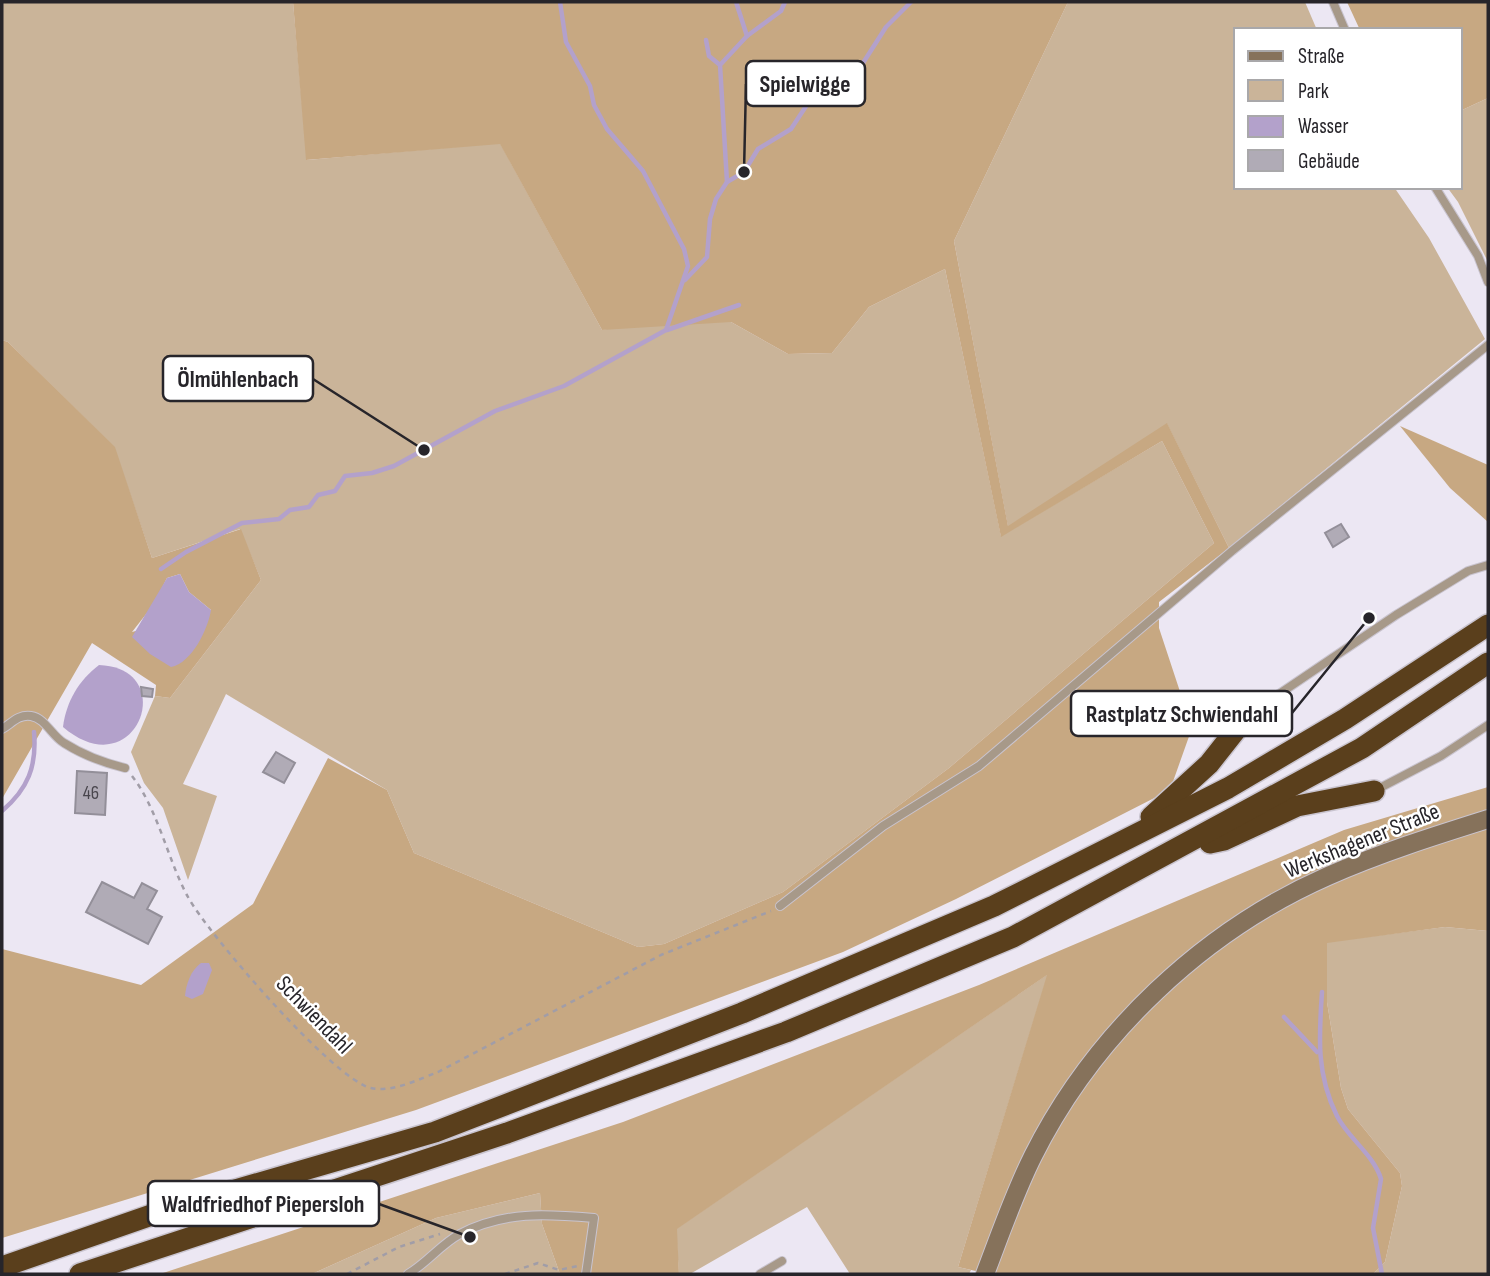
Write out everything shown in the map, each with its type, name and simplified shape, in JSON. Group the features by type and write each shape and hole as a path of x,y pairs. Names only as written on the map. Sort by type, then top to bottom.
{"highway":[{"path":"2,1267 163,1211 435,1132 755,1008 994,906 1228,788 1322,733 1488,625"},
{"path":"80,1274 507,1133 786,1032 1013,937 1180,849 1362,748 1488,663"},
{"path":"1109,849 1167,805 1209,764 1239,726"},
{"path":"1180,849 1224,840 1297,806 1374,791"},
{"path":"90,1274 110,1264"}],"main road":[{"name":"Werkshagener Straße","path":"985,1274 1033,1157 1057,1114 1115,1034 1159,988 1216,942 1296,892 1384,853 1488,819"}],"lane":[{"path":"1333,2 1344,28"},
{"path":"1435,189 1478,256 1488,282"},
{"path":"780,906 883,826 979,766 1232,551 1488,345"},
{"path":"1239,726 1248,715 1396,615 1468,572 1488,565"},
{"path":"2,729 18,717 30,716 39,719 61,742 102,762 125,768"},
{"path":"1374,791 1441,756 1488,725"},
{"path":"408,1274 423,1266 458,1235 490,1223 535,1213 594,1218 586,1274"},
{"path":"760,1274 782,1261"}],"path":[{"name":"Schwiendahl","path":"125,768 141,793 188,898 307,1041 337,1069 372,1088 399,1086 438,1072 661,955 780,906"},
{"path":"347,1274 399,1247 444,1232"},
{"path":"505,1274 538,1263 559,1270 588,1263"}],"green space":[{"path":"2,2 293,2 307,160 500,143 602,330 672,316 731,322 788,354 832,353 869,307 945,269 1001,536 1162,441 1214,543 949,768 783,892 664,944 638,947 414,853 387,790 226,694 183,784 217,796 188,880 163,808 144,783 131,752 155,696 170,698 261,580 240,529 152,558 114,447 8,342 2,340"},
{"path":"1068,2 1305,2 1316,28 1234,28 1234,189 1395,189 1429,238 1485,339 1229,548 1167,424 1008,527 954,241"},
{"path":"1488,98 1488,262 1458,202 1448,189 1462,189 1462,110"},
{"path":"1445,927 1488,931 1488,1274 1373,1274 1385,1262 1402,1186 1400,1173 1348,1109 1341,1088 1327,1002 1327,942"},
{"path":"1048,974 958,1267 971,1270 969,1274 850,1274 807,1207 690,1274 679,1274 676,1229"},
{"path":"540,1193 542,1224 560,1274 312,1274 436,1218"}],"shaded area":[{"path":"293,2 1068,2 954,241 1008,526 1167,423 1229,548 1159,602 1159,628 1192,728 1170,790 956,899 843,952 416,1110 2,1238 2,949 141,985 253,904 328,758 387,790 414,853 638,947 664,944 783,892 949,768 1214,543 1162,441 1001,537 945,269 869,307 832,353 788,354 731,322 602,330 500,144 306,160"},
{"path":"1347,2 1488,2 1488,98 1462,110 1462,28 1359,28"},
{"path":"2,340 8,342 115,447 152,558 241,529 261,580 170,698 155,696 156,685 92,643 2,799","holes":["180,574 189,592 211,610 132,632 154,604 167,578"]},
{"path":"1400,426 1488,465 1488,522 1450,488"},
{"path":"1488,787 1488,931 1445,927 1327,943 1327,1002 1341,1088 1348,1109 1400,1173 1402,1186 1385,1262 1373,1274 980,1274 958,1267 1047,975 677,1229 679,1274 560,1274 542,1224 540,1193 436,1218 312,1274 160,1274 623,1122 979,985 1344,830"}],"water":[{"path":"180,574 189,592 211,610 198,644 186,659 171,667 150,654 132,637 167,578"},
{"path":"99,665 124,671 138,685 143,702 139,720 128,735 111,744 89,742 63,727 75,692"},
{"path":"201,963 209,963 212,970 203,994 192,999 185,996 187,987 192,973"}],"building":[{"path":"1341,524 1349,537 1333,547 1325,533"},
{"path":"141,687 153,689 152,697 142,696"},
{"path":"276,752 295,763 284,783 263,772"},
{"path":"77,771 107,773 105,815 75,813"},
{"path":"102,882 134,898 142,883 157,891 147,909 162,917 148,944 86,912"}],"waterway":[{"path":"161,569 186,552 242,523 279,519 290,510 309,507 318,495 335,491 345,476 372,473 394,466 495,411 564,386 666,330 688,266 684,249 643,171 607,129 594,105 590,86 566,42 560,2"},
{"path":"736,2 747,36"},
{"path":"727,182 720,65 747,36 781,11 785,2"},
{"path":"685,280 707,257 710,219 716,199 727,182 744,172 758,149 791,129 820,85 838,70 863,63 886,27 911,2"},
{"path":"706,40 709,56 720,65"},
{"path":"667,330 739,305"},
{"path":"2,811 18,794 29,776 34,756 34,732"},
{"path":"1322,992 1320,1055 1325,1085 1337,1116 1373,1162 1381,1179 1373,1228 1382,1274"},
{"path":"1284,1017 1317,1052"}],"place":[{"name":"Spielwigge","path":"744,172"},
{"name":"Ölmühlenbach","path":"424,450"},
{"name":"Rastplatz Schwiendahl","path":"1369,618"},
{"name":"Waldfriedhof Piepersloh","path":"470,1237"}]}
